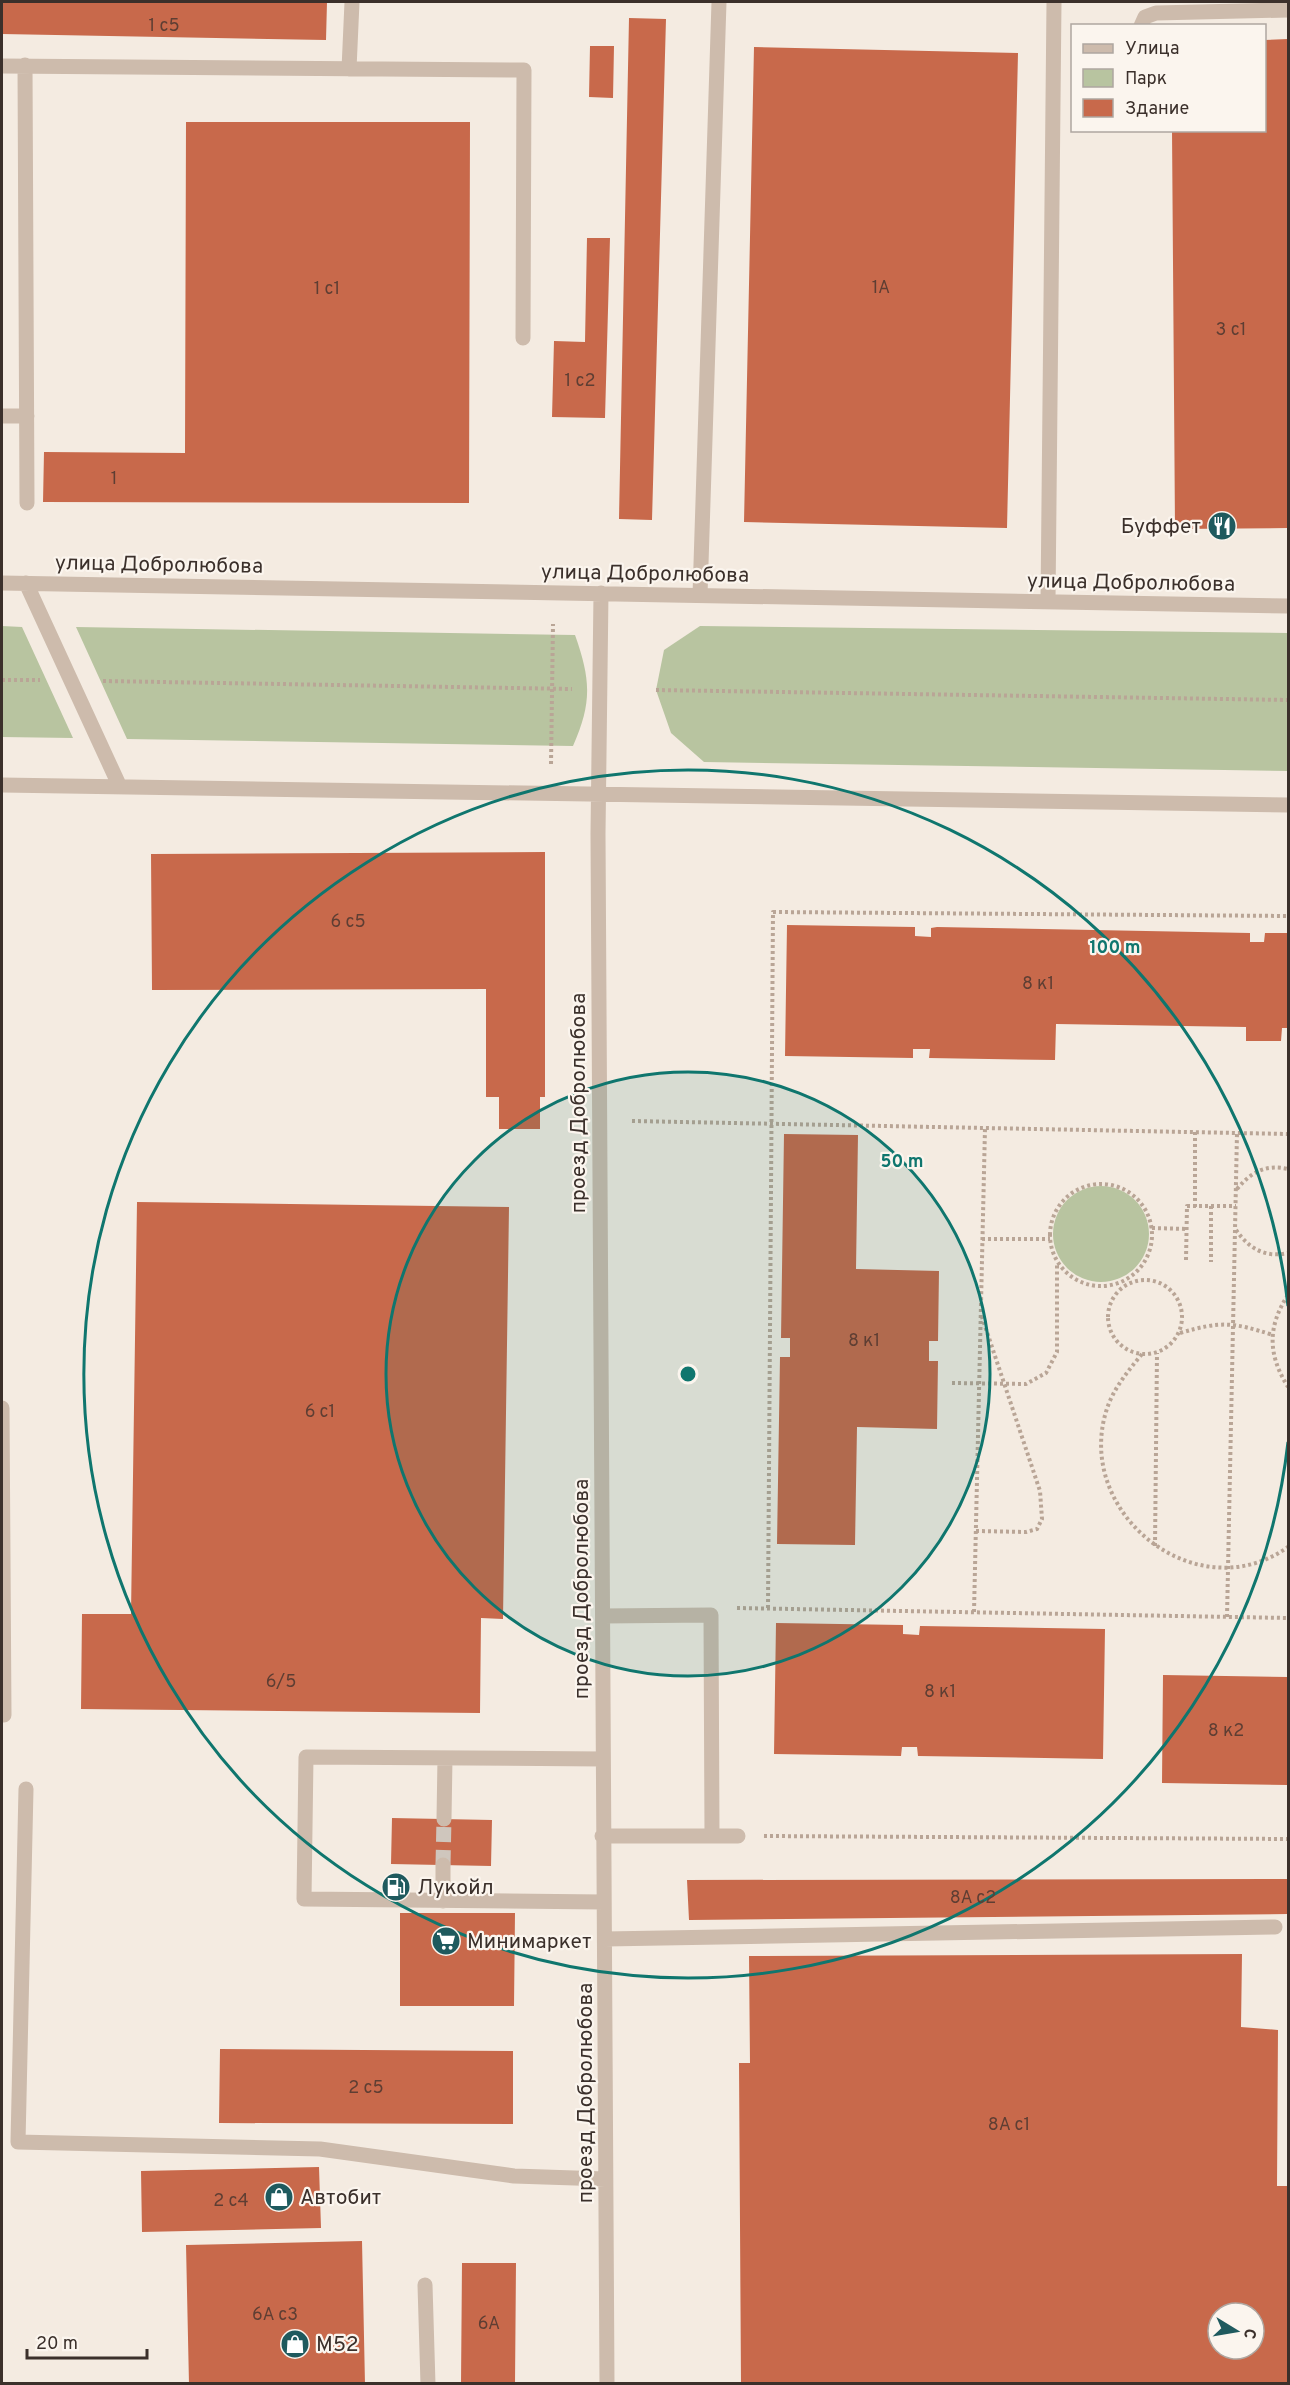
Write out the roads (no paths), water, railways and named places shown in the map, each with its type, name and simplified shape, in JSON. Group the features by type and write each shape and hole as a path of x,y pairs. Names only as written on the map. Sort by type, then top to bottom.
{"street":[{"path":"350,69 352,2"},
{"path":"700,595 719,2"},
{"path":"1048,602 1054,2"},
{"path":"1142,24 1145,17 1156,13 1288,10"},
{"path":"25,65 27,503"},
{"path":"2,66 524,70 523,338"},
{"path":"2,416 27,416"},
{"name":"улица Добролюбова","path":"2,582 1288,606"},
{"path":"26,583 120,787"},
{"name":"проезд Добролюбова","path":"601,593 598,794 603,1616 602,1836 605,1939 607,2384"},
{"path":"2,785 1288,805"},
{"path":"2,1408 4,1703 4,1714 2,1714"},
{"path":"603,1616 711,1615 712,1836"},
{"path":"603,1759 306,1757 304,1899 604,1902"},
{"path":"444,1819 445,1758"},
{"path":"26,1789 18,2142 320,2149 514,2176 605,2179"},
{"path":"602,1836 738,1836"},
{"path":"443,1865 443,1901"},
{"path":"605,1939 1275,1927"},
{"path":"425,2285 428,2384"}],"tunnel":[{"path":"443,1865 444,1819"}],"place":[{"name":"Буффет","path":"1222,526"},
{"name":"Лукойл","path":"396,1887"},
{"name":"Минимаркет","path":"446,1941"},
{"name":"Автобит","path":"279,2197"},
{"name":"M52","path":"295,2344"}]}
